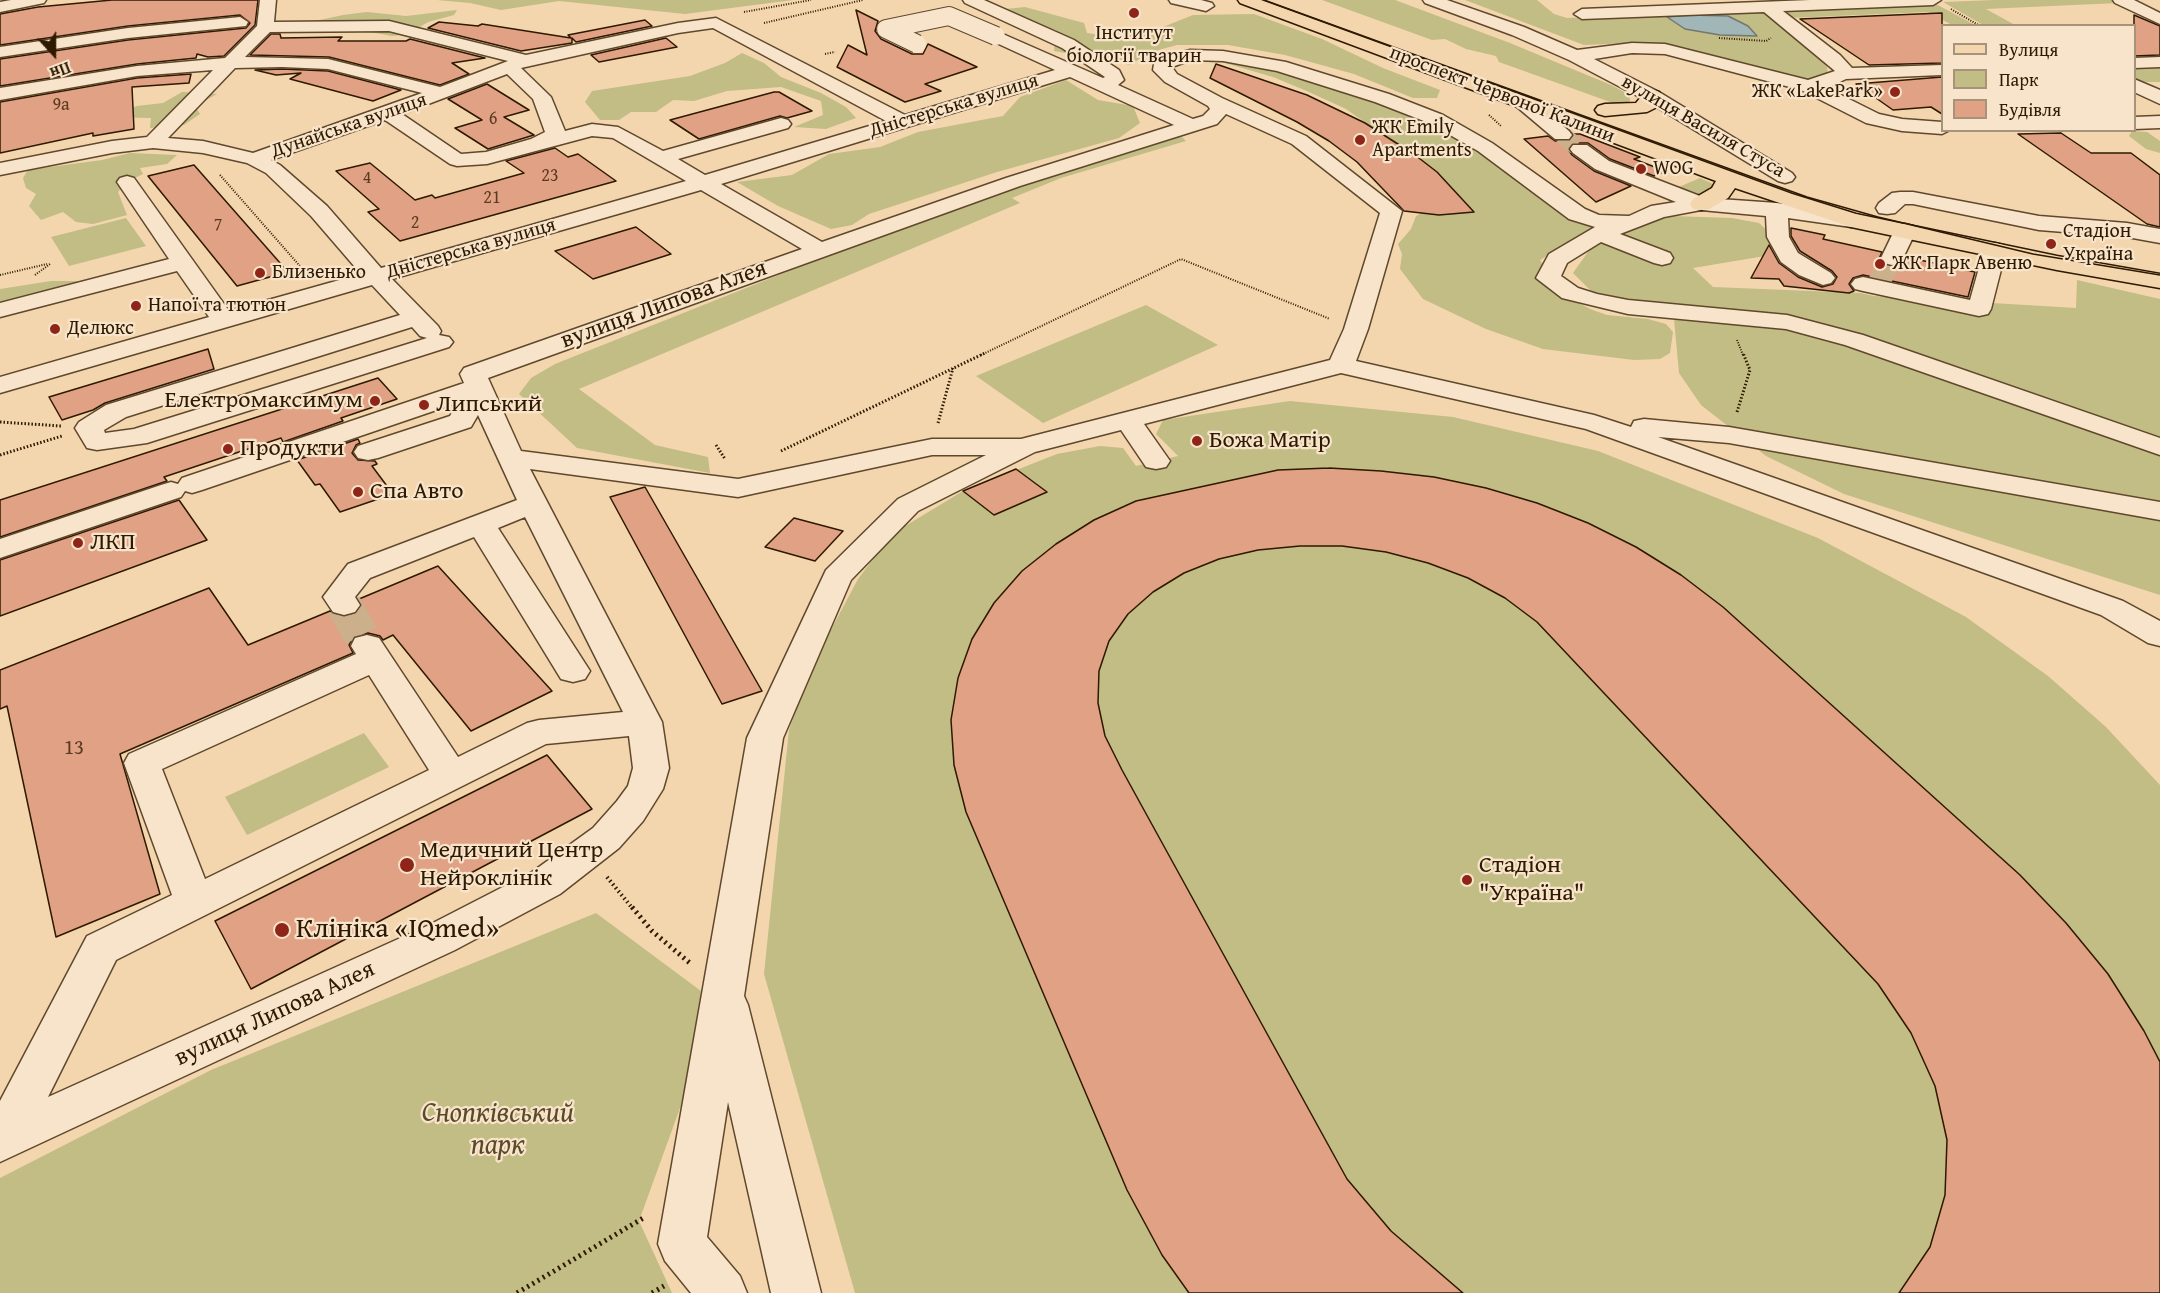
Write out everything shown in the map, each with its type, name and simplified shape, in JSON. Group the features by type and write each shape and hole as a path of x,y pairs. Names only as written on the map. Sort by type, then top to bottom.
{"main road":[{"name":"проспект Червоної Калини","path":"1246,0 1757,190"},
{"path":"1480,87 1503,77"},
{"path":"1605,110 1640,108 1648,104 1652,96"},
{"name":"проспект Червоної Калини","path":"1584,102 1649,126"},
{"path":"1692,143 1785,177"},
{"name":"вулиця Василя Стуса","path":"1785,177 1808,184"},
{"path":"1701,204 1720,193 1726,186 1726,179"},
{"name":"вулиця Василя Стуса","path":"1757,190 1858,210 1905,231 2160,281"},
{"name":"вулиця Василя Стуса","path":"1858,210 1887,208 1995,237 2062,251 2160,266"}],"street":[{"path":"0,8 38,0"},
{"path":"972,0 1068,44 1097,61 1113,74 1115,80 1102,85"},
{"path":"1177,0 1206,6"},
{"name":"вулиця Василя Стуса","path":"1431,0 1518,31 1575,56 1652,96 1785,177"},
{"path":"2121,0 2160,18"},
{"path":"153,142 265,27 272,1"},
{"path":"1582,14 1939,3"},
{"path":"1768,7 1834,59 1844,70 1844,74"},
{"path":"992,9 912,38 886,29 949,16 996,36 1071,71"},
{"path":"0,52 128,33 240,22"},
{"name":"Дунайська вулиця","path":"254,159 443,93 518,63 678,28 716,23 903,122"},
{"path":"265,27 389,26 518,63 542,97 556,134 538,143"},
{"path":"1575,56 1624,49 1665,49 1808,86 1873,119 1902,126 1941,128"},
{"path":"1341,365 1356,329 1391,212 1299,140 1215,102 1166,74 1162,70 1163,64 1180,57 1223,56 1280,66 1372,94 1458,130 1577,214 1607,223 1632,222"},
{"path":"2136,63 2160,62"},
{"path":"0,94 136,71 232,63 328,64 443,93"},
{"path":"1808,86 1821,84 1844,74 1941,70"},
{"name":"Дністерська вулиця","path":"0,385 701,183 1071,71 1192,126"},
{"path":"2136,85 2160,98"},
{"name":"вулиця Липова Алея","path":"2,1140 271,1014 441,938 546,883 606,838 630,811 645,789 651,768 645,722 510,458 476,381 818,249 1012,182 1210,120 1220,110 1215,102"},
{"path":"1524,104 1562,135"},
{"path":"387,113 457,160 487,158 592,130 618,133 818,249"},
{"path":"2136,123 2160,122"},
{"path":"660,158 781,124"},
{"name":"Дунайська вулиця","path":"0,169 112,147 153,142 203,147 254,159 273,170 319,211 376,276 476,381"},
{"path":"1580,149 1602,165 1701,204"},
{"path":"127,182 223,320"},
{"path":"1887,208 1900,198 1913,198 2039,223 2127,230 2160,236"},
{"path":"1858,210 1777,210 1701,204 1659,211 1599,233 1557,259 1548,278 1570,293 1601,302 1787,322 1854,340 2160,447"},
{"path":"1777,210 1778,237 1789,257 1823,278"},
{"path":"1892,258 1905,231"},
{"path":"1599,233 1662,258"},
{"path":"1873,284 1979,309 1995,250"},
{"path":"0,310 182,262"},
{"path":"417,318 116,411 89,429 97,442 137,437 440,342"},
{"path":"722,1293 682,1244 765,738 837,577 867,544 908,505 1025,446 1341,365 1594,423 2112,608 2160,635"},
{"path":"368,452 461,421 476,381"},
{"path":"0,549 182,487 476,381"},
{"path":"1126,419 1156,461"},
{"path":"1594,423 1729,435 2160,511"},
{"path":"510,458 738,488 932,447 1025,446"},
{"path":"344,605 339,597 359,571 533,504"},
{"path":"481,524 573,671"},
{"path":"194,902 142,763 371,653 451,775"},
{"path":"2,1140 101,948 539,732 645,722"},
{"path":"723,991 796,1293"}],"path":[{"path":"741,12 811,0"},
{"path":"758,25 863,0"},
{"path":"1939,3 1976,24"},
{"path":"1719,38 1766,41 1773,37"},
{"path":"780,451 1181,259 1356,329"},
{"path":"0,275 50,264"},
{"path":"932,447 953,368"},
{"path":"1729,435 1750,370"},
{"path":"0,422 89,429"},
{"path":"0,455 89,429"},
{"path":"717,445 726,460"},
{"path":"601,870 652,931 723,991"},
{"path":"517,1293 690,1190"}],"green space":[{"path":"437,0 793,0 685,14 559,1 501,10 470,3"},
{"path":"1322,0 1395,0 1510,43 1611,85 1630,95 1630,101 1623,104 1613,103 1499,62 1496,56 1466,49 1445,39 1432,40"},
{"path":"1465,0 1537,0 1554,14 1567,18 1763,10 1819,57 1827,67 1828,74 1815,80 1803,81 1712,55 1664,45 1633,43 1584,45","holes":["1691,15 1728,16 1748,26 1756,36 1720,35 1685,29"]},
{"path":"2113,0 2118,3 1986,9 2013,24 1982,24 1943,2"},
{"path":"1934,3 1973,24 1950,24 1928,12 1789,18 1782,13 1782,10"},
{"path":"1025,7 1084,23 1087,33 1114,37 1153,31 1193,15 1254,14 1322,39 1383,68 1440,90 1437,98 1413,98 1354,74 1285,55 1228,45 1177,45 1151,52 1130,65 1054,51 1056,30 1011,16 1006,9"},
{"path":"457,10 454,15 428,22 408,34 392,36 370,32 303,32 310,22 343,15 367,12 406,16"},
{"path":"742,53 764,63 781,77 821,93 846,107 856,118 826,129 794,127 823,115 821,101 781,87 727,91 694,101 673,100 656,112 631,112 619,120 600,120 585,102 592,91 690,76 725,63"},
{"path":"1201,56 1214,56 1326,81 1448,130 1596,227 1594,233 1573,239 1540,260 1547,273 1575,301 1590,309 1607,315 1648,319 1666,324 1673,332 1670,353 1660,359 1634,360 1543,349 1486,329 1423,299 1400,269 1402,254 1398,244 1411,229 1416,216 1428,210 1383,135 1346,109 1309,92 1273,77"},
{"path":"2160,65 2160,82 2136,82 2136,66"},
{"path":"1066,80 1098,100 1133,106 1140,123 1119,138 997,172 869,214 852,225 831,229 778,206 737,182 792,175 829,154 880,147 918,132 1003,116 1020,97"},
{"path":"182,92 217,94 195,106 200,114 184,125 150,128 151,118 104,117 137,106 163,103"},
{"path":"2131,132 2147,132 2160,141 2160,153 2146,149 2129,136"},
{"path":"1181,136 1186,141 1061,178 1012,198 1020,203 579,389 655,445 708,457 710,473 577,448 519,394 531,378 555,364 809,263 1037,181"},
{"path":"130,153 177,155 167,164 140,168 143,174 127,182 118,192 127,215 93,224 76,222 63,212 41,220 29,206 36,194 26,188 23,178 28,170 102,160"},
{"path":"1700,178 1711,183 1715,188 1704,194 1674,189"},
{"path":"1670,216 1732,218 1759,223 1770,233 1771,255 1693,268 1713,287 1860,293 1874,296 2076,308 2077,280 2160,299 2160,595 1844,494 1766,456 1701,405 1679,373 1674,319 1593,293 1573,273 1590,249 1638,224"},
{"path":"126,218 146,246 69,266 51,237"},
{"path":"51,281 82,281 68,296 0,318 0,289"},
{"path":"1146,305 1218,345 1043,423 976,376"},
{"name":"Стадіон \"Україна\"","path":"1290,401 1453,417 1598,451 1818,538 1966,617 2048,676 2106,727 2160,785 2160,1293 855,1293 764,974 789,730 807,675 858,579 892,534 963,491 1057,454 1100,446 1123,448 1136,466 1178,456 1156,434 1163,420"},
{"path":"364,733 389,767 247,835 225,797"},
{"name":"Снопківський парк","path":"596,913 701,991 684,1097 639,1221 672,1293 0,1293 0,1178 211,1070"}],"shaded area":[{"path":"1728,16 1748,26 1757,36 1720,35 1685,29 1667,17"}],"building":[{"path":"112,0 258,0 255,25 224,56 208,57 197,54 196,58 137,64 0,86 0,59 128,40 246,28 250,23 240,15 128,26 0,45 0,14 38,7"},
{"path":"856,10 878,21 875,31 881,39 912,54 923,54 928,44 977,67 925,84 941,91 905,102 837,67 848,45 867,55"},
{"path":"1942,13 1941,63 1869,65 1800,19"},
{"path":"2134,15 2160,26 2160,55 2136,56 2136,24 2134,24"},
{"path":"645,20 652,26 576,42 572,38 572,43 521,51 428,28 439,22 478,26 482,24 571,38 568,35"},
{"path":"271,34 280,34 281,38 342,37 338,41 406,41 410,39 485,58 452,63 469,74 440,85 329,57 250,55"},
{"path":"666,38 677,47 599,62 591,55"},
{"name":"ЖК Emily Apartments","path":"1216,64 1307,95 1365,123 1437,172 1474,212 1439,215 1404,211 1357,162 1329,141 1297,122 1210,78"},
{"path":"255,70 328,71 401,90 373,101 290,79 301,73 276,75"},
{"path":"191,74 189,83 132,87 134,129 93,136 93,133 0,153 0,102 137,78"},
{"name":"ЖК «LakePark»","path":"1941,77 1941,113 1931,107 1893,110 1856,84"},
{"path":"487,84 529,110 504,117 534,135 488,149 455,128 482,120 448,99"},
{"path":"779,92 812,111 787,118 780,116 699,139 670,120"},
{"path":"2061,133 2091,153 2131,153 2160,175 2160,227 2147,224 2018,134"},
{"path":"1574,134 1580,134 1640,157 1634,159 1665,171 1654,176 1610,159 1588,143 1573,143 1568,149 1572,155 1594,171 1631,186 1596,202 1524,139 1548,136 1555,141 1569,141"},
{"path":"555,148 568,157 578,154 616,181 400,241 368,212 379,209 336,171 370,163 415,200 432,195 435,198 524,173 506,161"},
{"path":"194,165 288,272 237,286 148,176"},
{"path":"636,227 671,254 593,279 555,251"},
{"name":"ЖК Парк Авеню","path":"1791,228 1825,235 1823,239 1882,252 1879,259 1882,264 1891,267 1901,265 1906,257 1975,272 1968,297 1863,275 1853,278 1849,284 1854,291 1849,293 1784,286 1779,279 1751,278 1769,245 1779,263 1798,277 1822,287 1833,284 1837,277 1832,271 1800,251 1791,236"},
{"path":"208,349 214,369 105,403 93,410 62,420 49,397"},
{"path":"378,378 397,399 341,418 343,421 283,442 281,438 164,477 167,481 0,537 0,500"},
{"path":"358,439 360,443 356,445 352,453 358,460 375,461 377,464 372,466 393,494 340,512 320,484 315,485 297,460"},
{"path":"1329,468 1434,477 1486,488 1537,503 1588,523 1636,547 1681,575 1723,607 2020,875 2066,923 2108,974 2144,1031 2160,1062 2160,1293 1899,1293 1930,1247 1945,1195 1947,1140 1935,1086 1911,1033 1878,984 1537,622 1505,598 1468,578 1428,563 1386,552 1342,546 1300,546 1258,550 1219,559 1184,573 1153,592 1128,614 1109,641 1099,671 1098,703 1105,736 1347,1179 1391,1231 1463,1293 1189,1293 1162,1255 1127,1190 966,812 954,765 951,720 958,678 972,639 994,603 1022,571 1056,544 1094,520 1136,501 1278,470"},
{"path":"1016,469 1047,492 994,515 963,491"},
{"path":"645,487 762,691 722,704 610,497"},
{"path":"179,500 207,540 0,616 0,560"},
{"path":"794,518 843,531 815,561 765,547"},
{"path":"438,566 552,691 471,731 393,635 383,640 380,636 368,633 354,636 349,645 353,653 120,754 160,894 56,937 7,706 0,709 0,670 209,588 248,645 330,611 343,617 356,614 362,605 359,599"},
{"name":"Медичний Центр Нейроклінік","path":"547,755 592,809 251,989 215,921"}],"tunnel":[{"path":"1562,135 1580,149"},
{"path":"1879,282 1892,258"},
{"path":"344,605 367,646"}],"tram line":[{"path":"1264,0 1807,197 1878,217 2033,254 2160,275"}],"place":[{"name":"Інститут біології тварин","path":"1134,13"},
{"name":"ЖК «LakePark»","path":"1895,92"},
{"name":"ЖК Emily Apartments","path":"1360,140"},
{"name":"WOG","path":"1641,169"},
{"name":"Стадіон Україна","path":"2051,244"},
{"name":"ЖК Парк Авеню","path":"1880,264"},
{"name":"Близенько","path":"260,273"},
{"name":"Напої та тютюн","path":"136,306"},
{"name":"Делюкс","path":"55,329"},
{"name":"Електромаксимум","path":"375,401"},
{"name":"Липський","path":"424,405"},
{"name":"Божа Матір","path":"1197,441"},
{"name":"Продукти","path":"228,449"},
{"name":"Спа Авто","path":"358,492"},
{"name":"ЛКП","path":"78,543"},
{"name":"Медичний Центр Нейроклінік","path":"407,865"},
{"name":"Стадіон \"Україна\"","path":"1467,880"},
{"name":"Клініка «IQmed»","path":"282,930"}]}
